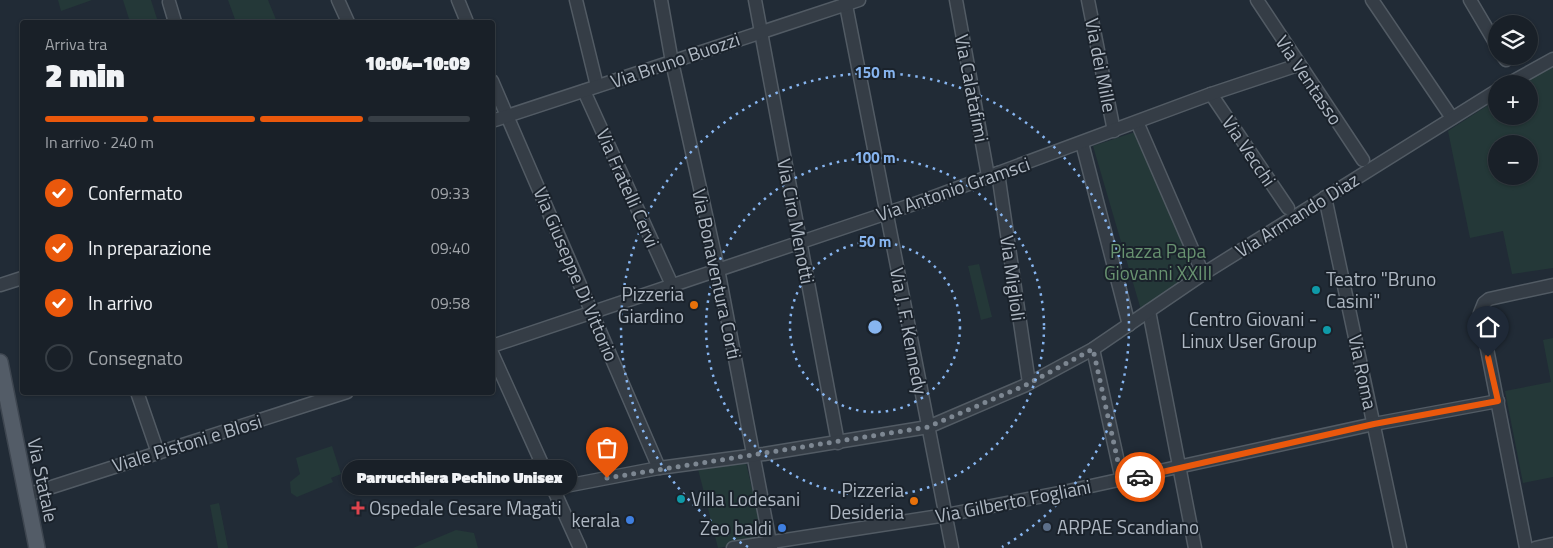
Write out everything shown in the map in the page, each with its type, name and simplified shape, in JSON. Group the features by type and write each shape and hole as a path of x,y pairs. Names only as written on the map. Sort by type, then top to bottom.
{"main road":[{"path":"0,362 11,420"},
{"path":"0,375 11,420"},
{"name":"Via Statale","path":"11,420 37,548"}],"street":[{"path":"338,0 347,20"},
{"path":"458,0 466,20"},
{"path":"576,0 597,86"},
{"name":"Via Bonaventura Corti","path":"661,0 672,62 718,269 771,545"},
{"name":"Via Ciro Menotti","path":"755,0 838,442"},
{"name":"Via Bruno Buozzi","path":"495,120 761,32 845,2 859,0"},
{"name":"Via Calatafimi","path":"956,0 993,175"},
{"name":"Via dei Mille","path":"1088,0 1114,131"},
{"name":"Via Ventasso","path":"1257,0 1298,65 1363,160"},
{"path":"1372,0 1452,118"},
{"path":"1470,0 1488,30"},
{"path":"169,2 174,20"},
{"name":"Via J. F. Kennedy","path":"845,2 952,548"},
{"path":"1524,75 1553,59"},
{"name":"Via Antonio Gramsci","path":"495,345 885,213 1082,143 1211,94 1298,65"},
{"name":"Via Giuseppe Di Vittorio","path":"495,88 593,311 659,468"},
{"name":"Via Fratelli Cervi","path":"584,91 672,285"},
{"name":"Via Vecchi","path":"1211,94 1288,208"},
{"name":"Via Armando Diaz","path":"555,488 659,468 753,456 928,427 1029,383 1093,349 1203,274 1488,96"},
{"path":"1137,122 1203,274"},
{"path":"1082,143 1129,325"},
{"name":"Via Miglioli","path":"993,175 1029,383"},
{"name":"Via Roma","path":"1325,197 1400,548"},
{"path":"0,286 20,279"},
{"path":"1526,548 1480,313 1484,303 1489,299 1553,286"},
{"path":"1149,311 1195,548"},
{"path":"1093,349 1122,480"},
{"path":"495,359 555,488 580,548"},
{"path":"138,395 158,453"},
{"name":"Viale Pistoni e Blosi","path":"27,495 338,395"},
{"name":"Via Gilberto Fogliani","path":"733,548 771,545 946,515 1179,468 1374,424 1498,401"},
{"path":"1535,548 1553,544"}],"green space":[{"path":"58,0 92,0 61,11"},
{"path":"123,0 151,0 157,20 129,20"},
{"path":"228,0 268,0 276,20 235,20"},
{"path":"1553,64 1553,268 1512,274 1503,231 1470,238 1448,131 1488,105 1488,125 1538,125 1538,75 1535,75"},
{"name":"Piazza Papa Giovanni XXIII","path":"1135,132 1196,274 1141,310 1093,146"},
{"path":"979,264 992,317 981,320 968,266"},
{"path":"1553,338 1553,477 1523,483 1505,391 1551,382 1543,340"},
{"path":"332,446 341,474 331,478 333,482 297,497 291,493 290,482 300,474 296,458"},
{"path":"746,463 764,540 718,548 698,469"},
{"path":"219,503 228,548 218,548 210,505"},
{"path":"456,530 474,533 478,548 413,548"}],"way so far":[{"path":"607,478 659,468 856,440 928,427 1026,385 1093,349 1122,480 1140,477"}],"place":[{"name":"Teatro \"Bruno Casini\"","path":"1316,290"},
{"name":"Pizzeria Giardino","path":"694,305"},
{"name":"Centro Giovani - Linux User Group","path":"1327,330"},
{"name":"Parrucchiera Pechino Unisex","path":"607,478"},
{"name":"Villa Lodesani","path":"681,499"},
{"name":"Pizzeria Desideria","path":"914,501"},
{"name":"Ospedale Cesare Magati","path":"358,508"},
{"name":"kerala","path":"630,520"},
{"name":"ARPAE Scandiano","path":"1047,527"},
{"name":"Zeo baldi","path":"782,528"}],"route":[{"path":"1140,477 1374,424 1498,401 1488,357"}]}
